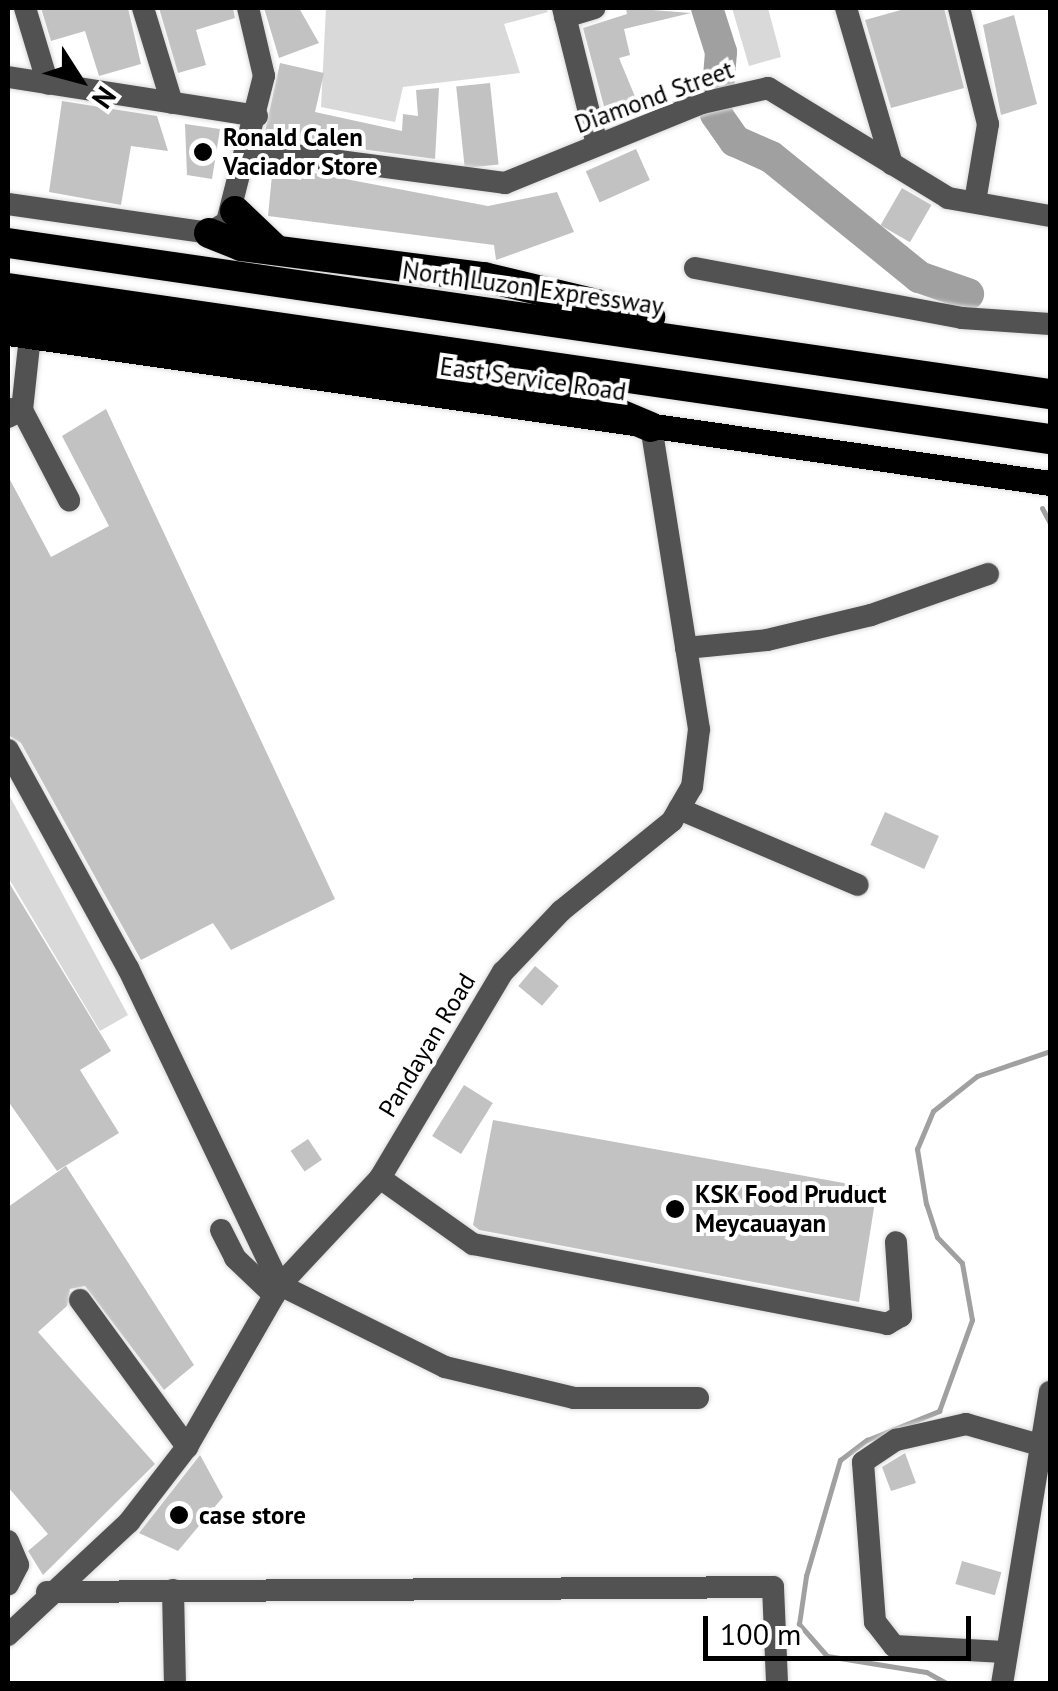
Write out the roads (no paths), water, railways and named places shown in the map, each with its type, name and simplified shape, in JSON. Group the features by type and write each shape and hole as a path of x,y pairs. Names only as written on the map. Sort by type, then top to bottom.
{"highway":[{"path":"236,211 277,250"},
{"path":"209,234 277,250 484,277 814,357"},
{"name":"North Luzon Expressway","path":"8,244 1050,394"},
{"path":"8,288 1050,439"},
{"path":"8,314 589,400 650,427"}],"main road":[{"name":"East Service Road","path":"19,334 1050,483"}],"street":[{"path":"25,8 48,84"},
{"path":"143,8 172,103"},
{"path":"8,204 209,234 236,211 264,76 248,8"},
{"path":"594,8 564,12 596,144"},
{"path":"846,8 870,105 892,164"},
{"path":"959,8 988,124 975,202"},
{"path":"8,77 257,116"},
{"name":"Diamond Street","path":"250,150 505,183 702,104 768,88 948,198 1050,216"},
{"path":"830,127 870,105"},
{"path":"695,268 962,318 1050,324"},
{"path":"19,334 12,412 70,500"},
{"name":"Pandayan Road","path":"8,1635 47,1592 129,1522 187,1448 277,1290 380,1178 503,972 678,810 692,787 699,729 650,427"},
{"path":"686,648 854,620 988,574"},
{"path":"8,750 128,968 277,1290"},
{"path":"678,810 858,885"},
{"path":"380,1178 473,1244 888,1324 901,1316 896,1242"},
{"path":"221,1230 234,1258 277,1290 445,1367 574,1398 698,1398"},
{"path":"80,1300 187,1448"},
{"path":"1002,1684 1004,1652 1044,1446 1050,1392"},
{"path":"1004,1652 894,1646 875,1622 863,1462 896,1440 966,1424 1044,1446"},
{"path":"8,1541 18,1565 8,1585"},
{"path":"47,1592 773,1587 777,1684"},
{"path":"173,1590 175,1684"}],"waterway":[{"path":"707,8 721,52 716,114 735,141 771,157 919,277 968,294"},
{"path":"1042,508 1050,523"},
{"path":"948,1684 926,1672 827,1656 799,1624 806,1576 840,1460 867,1440 939,1411 972,1320 962,1263 937,1237 926,1204 917,1149 933,1111 977,1076 1050,1051"}],"place":[{"name":"Ronald Calen Vaciador Store","path":"203,152"},
{"name":"KSK Food Pruduct Meycauayan","path":"675,1209"},
{"name":"case store","path":"179,1515"}]}
